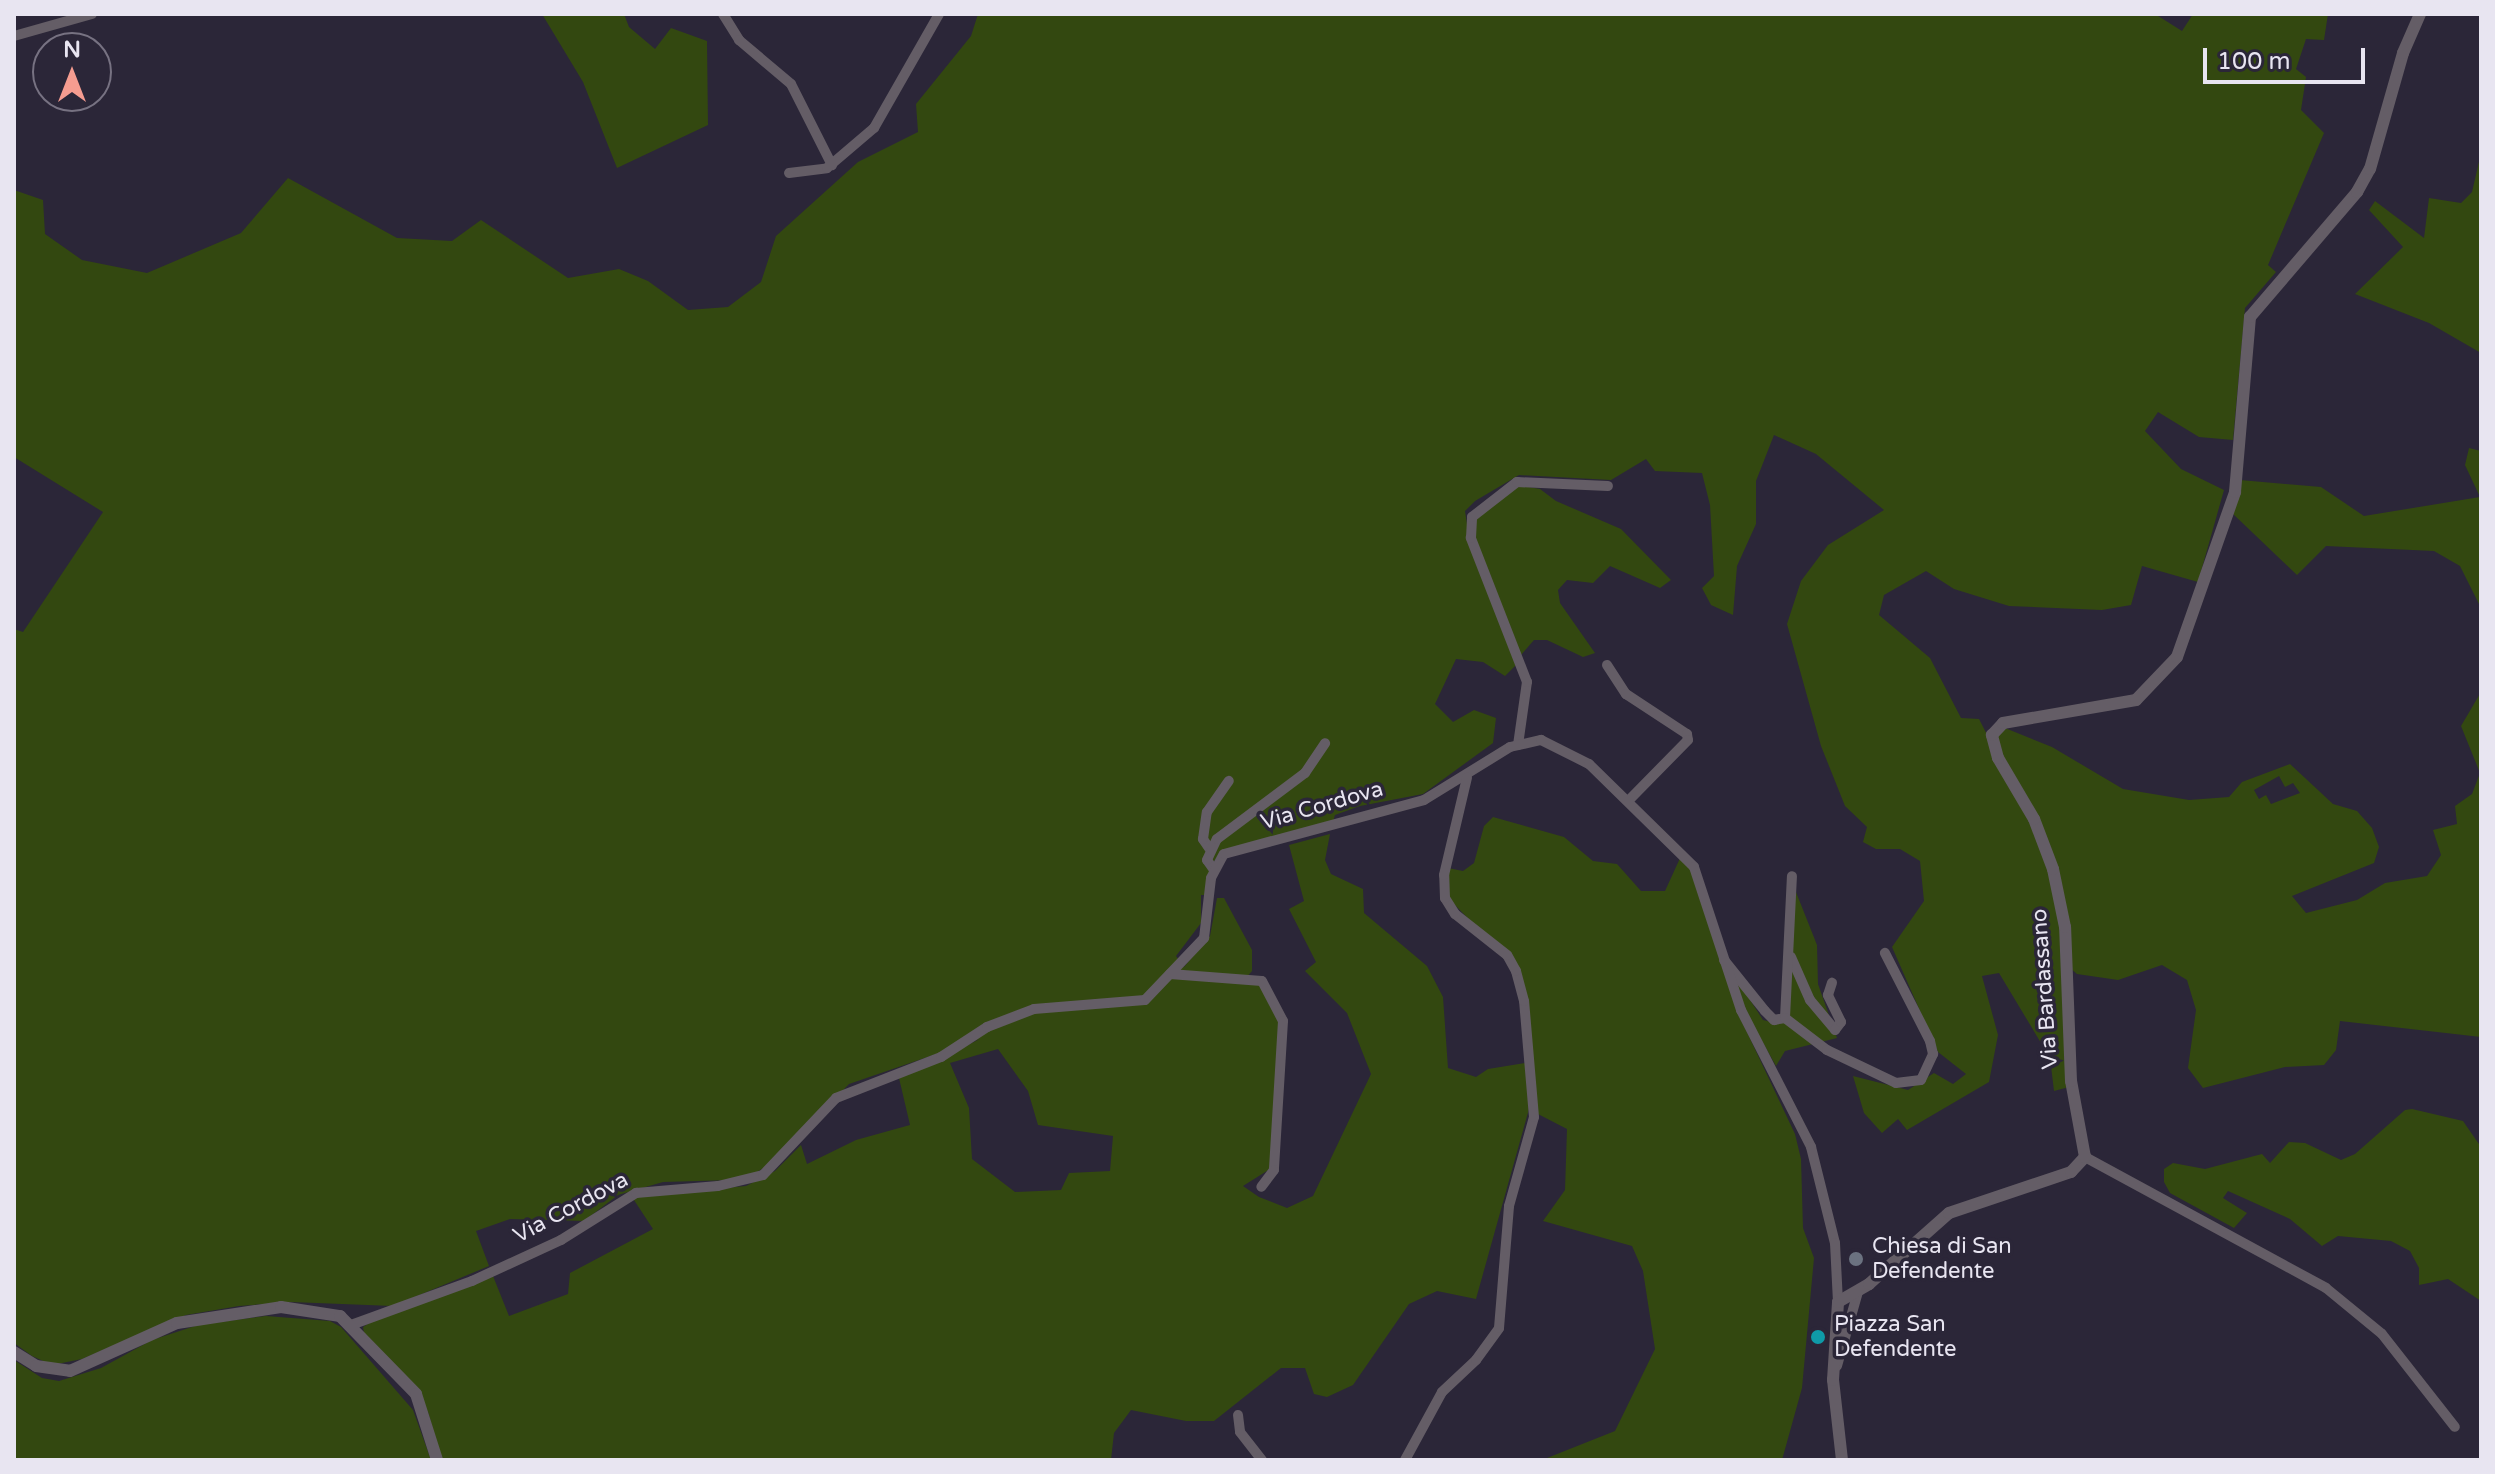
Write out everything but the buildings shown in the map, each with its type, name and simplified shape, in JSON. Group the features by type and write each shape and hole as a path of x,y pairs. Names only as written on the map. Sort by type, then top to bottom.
{"street":[{"path":"14,36 92,14"},
{"path":"723,14 739,40 791,84 832,165"},
{"path":"789,173 805,175 832,165 874,128 939,14"},
{"name":"Via Bardassano","path":"2085,1157 2071,1081 2065,927 2053,869 2034,819 1998,758 1992,735 2003,723 2136,700 2177,657 2235,492 2250,317 2357,192 2370,169 2403,53 2420,14"},
{"path":"1608,486 1517,482 1472,517 1471,538 1527,682 1518,745 1541,740 1589,764 1630,799 1694,867 1741,1010 1811,1147 1835,1243 1838,1302 1833,1380 1842,1460"},
{"path":"1607,665 1626,694 1687,734 1688,740 1630,799"},
{"path":"1214,870 1207,860 1209,848 1305,773 1325,743"},
{"name":"Via Cordova","path":"351,1325 472,1281 561,1240 636,1193 718,1186 763,1175 836,1098 857,1087 941,1057 987,1027 1034,1009 1145,1000 1204,938 1214,870 1224,854 1424,800 1467,778 1518,745"},
{"path":"1405,1460 1429,1425 1436,1402 1499,1328 1509,1206 1534,1117 1524,1001 1516,971 1507,955 1455,914 1445,898 1444,875 1467,778"},
{"path":"1209,848 1203,839 1207,812 1229,781"},
{"path":"1785,1018 1792,876"},
{"path":"1790,952 1810,1000 1835,1030 1841,1022 1828,995 1832,983"},
{"path":"1723,958 1774,1020 1785,1018 1827,1050 1896,1083 1921,1080 1933,1054 1930,1041 1885,953"},
{"path":"1170,974 1262,981 1283,1021 1274,1170 1261,1187"},
{"path":"1838,1302 1858,1292 1949,1213 2071,1172 2085,1157 2326,1288 2382,1334 2455,1427"},
{"path":"1833,1380 1858,1292"},
{"path":"14,1352 36,1366 70,1371 177,1323 281,1307 340,1316 385,1367 416,1394 437,1460"},
{"path":"1238,1415 1240,1432 1262,1460"}],"green space":[{"path":"542,14 624,14 629,27 655,49 671,28 707,41 708,125 617,168 583,82"},
{"path":"978,14 2155,14 2182,31 2193,14 2328,14 2324,40 2306,39 2296,69 2306,77 2301,110 2324,133 2268,265 2276,272 2245,308 2233,440 2199,437 2158,412 2145,431 2181,469 2224,490 2198,582 2142,566 2131,605 2102,610 2009,606 1954,589 1926,571 1884,595 1879,615 1930,658 1961,718 1979,719 2031,820 2050,870 2061,927 2069,1087 2054,1091 2050,1058 1999,973 1982,976 1998,1035 1989,1082 1907,1130 1898,1119 1882,1133 1864,1113 1853,1076 1908,1090 1934,1073 1953,1084 1966,1074 1938,1052 1892,947 1924,901 1920,861 1900,849 1876,849 1863,842 1867,827 1845,806 1821,746 1787,624 1801,581 1828,545 1884,510 1816,454 1774,435 1756,481 1756,524 1737,566 1733,615 1711,605 1702,588 1714,576 1710,505 1702,473 1655,471 1646,459 1611,480 1519,475 1475,501 1465,511 1469,537 1518,663 1505,676 1483,662 1456,659 1435,704 1453,722 1474,710 1496,718 1493,743 1423,794 1360,806 1335,815 1332,825 1224,851 1213,862 1207,895 1201,895 1201,923 1176,956 1184,967 1210,936 1217,898 1224,898 1252,950 1252,971 1246,978 1261,982 1281,1021 1270,1169 1243,1186 1259,1197 1287,1208 1313,1196 1371,1074 1347,1013 1305,971 1316,962 1289,909 1304,901 1289,845 1330,834 1325,860 1331,874 1363,889 1364,913 1427,966 1443,997 1448,1068 1476,1077 1488,1069 1525,1063 1529,1109 1476,1299 1437,1291 1409,1304 1353,1385 1327,1397 1314,1394 1305,1368 1281,1368 1214,1421 1186,1421 1131,1410 1114,1433 1111,1460 442,1460 428,1412 365,1339 363,1327 371,1322 493,1276 509,1316 568,1294 570,1273 653,1229 632,1197 746,1186 775,1171 801,1145 807,1164 856,1140 910,1125 899,1078 980,1039 849,1084 774,1162 755,1173 733,1180 663,1182 618,1195 584,1221 510,1219 476,1231 489,1266 393,1306 291,1302 239,1306 186,1315 82,1359 52,1365 32,1356 14,1343 14,629 23,632 103,512 14,457 14,190 43,200 45,234 82,260 147,273 241,233 288,178 397,238 452,241 481,220 568,278 619,269 648,281 688,310 728,307 761,282 776,236 858,162 918,132 916,104 971,36","holes":["998,1049 1028,1091 1038,1125 1113,1136 1110,1171 1069,1173 1061,1190 1015,1192 972,1159 969,1108 950,1063"]},
{"path":"2481,153 2481,353 2429,323 2355,294 2403,247 2369,210 2375,201 2424,238 2429,198 2461,203 2472,192"},
{"path":"2469,448 2481,451 2481,608 2460,566 2434,551 2326,546 2297,575 2232,513 2240,480 2321,487 2364,516 2480,497 2465,465"},
{"path":"1517,485 1540,489 1556,501 1621,529 1671,580 1660,588 1610,566 1593,583 1567,580 1558,590 1560,603 1595,653 1583,657 1547,640 1534,640 1521,655 1476,540 1475,517"},
{"path":"2481,692 2481,1037 2340,1021 2336,1050 2324,1065 2285,1067 2203,1088 2188,1068 2196,1010 2187,980 2162,965 2118,980 2077,974 2069,967 2056,868 2001,757 1995,734 2005,728 2052,747 2123,789 2189,800 2229,797 2242,782 2290,764 2333,804 2357,811 2372,828 2379,847 2374,863 2292,896 2306,913 2357,900 2385,883 2427,876 2441,855 2433,830 2457,824 2455,806 2472,794 2480,773 2461,726","holes":["2279,776 2285,787 2293,783 2300,793 2271,804 2266,795 2259,799 2254,790"]},
{"path":"1493,817 1564,837 1593,861 1617,864 1641,891 1665,891 1681,856 1695,877 1738,1013 1795,1134 1801,1159 1803,1228 1814,1258 1802,1388 1782,1460 1542,1460 1615,1431 1655,1349 1643,1271 1632,1246 1543,1221 1565,1190 1567,1129 1536,1113 1518,969 1448,898 1448,868 1463,871 1474,863 1484,826"},
{"path":"1794,887 1817,945 1818,984 1837,1038 1785,1051 1776,1066 1744,1009 1732,972 1763,1020 1780,1024 1788,1017"},
{"path":"2405,1110 2463,1121 2481,1147 2481,1301 2448,1279 2419,1285 2419,1268 2410,1251 2391,1241 2338,1236 2322,1246 2290,1219 2228,1191 2223,1198 2247,1213 2234,1228 2170,1193 2164,1182 2164,1169 2173,1163 2205,1169 2262,1154 2270,1163 2289,1142 2305,1143 2341,1160 2355,1154"},
{"path":"266,1316 330,1321 341,1327 413,1410 431,1460 14,1460 14,1360 42,1378 59,1381 101,1368 152,1340 198,1325"}],"place":[{"name":"Chiesa di San Defendente","path":"1856,1259"},
{"name":"Piazza San Defendente","path":"1818,1337"}]}
